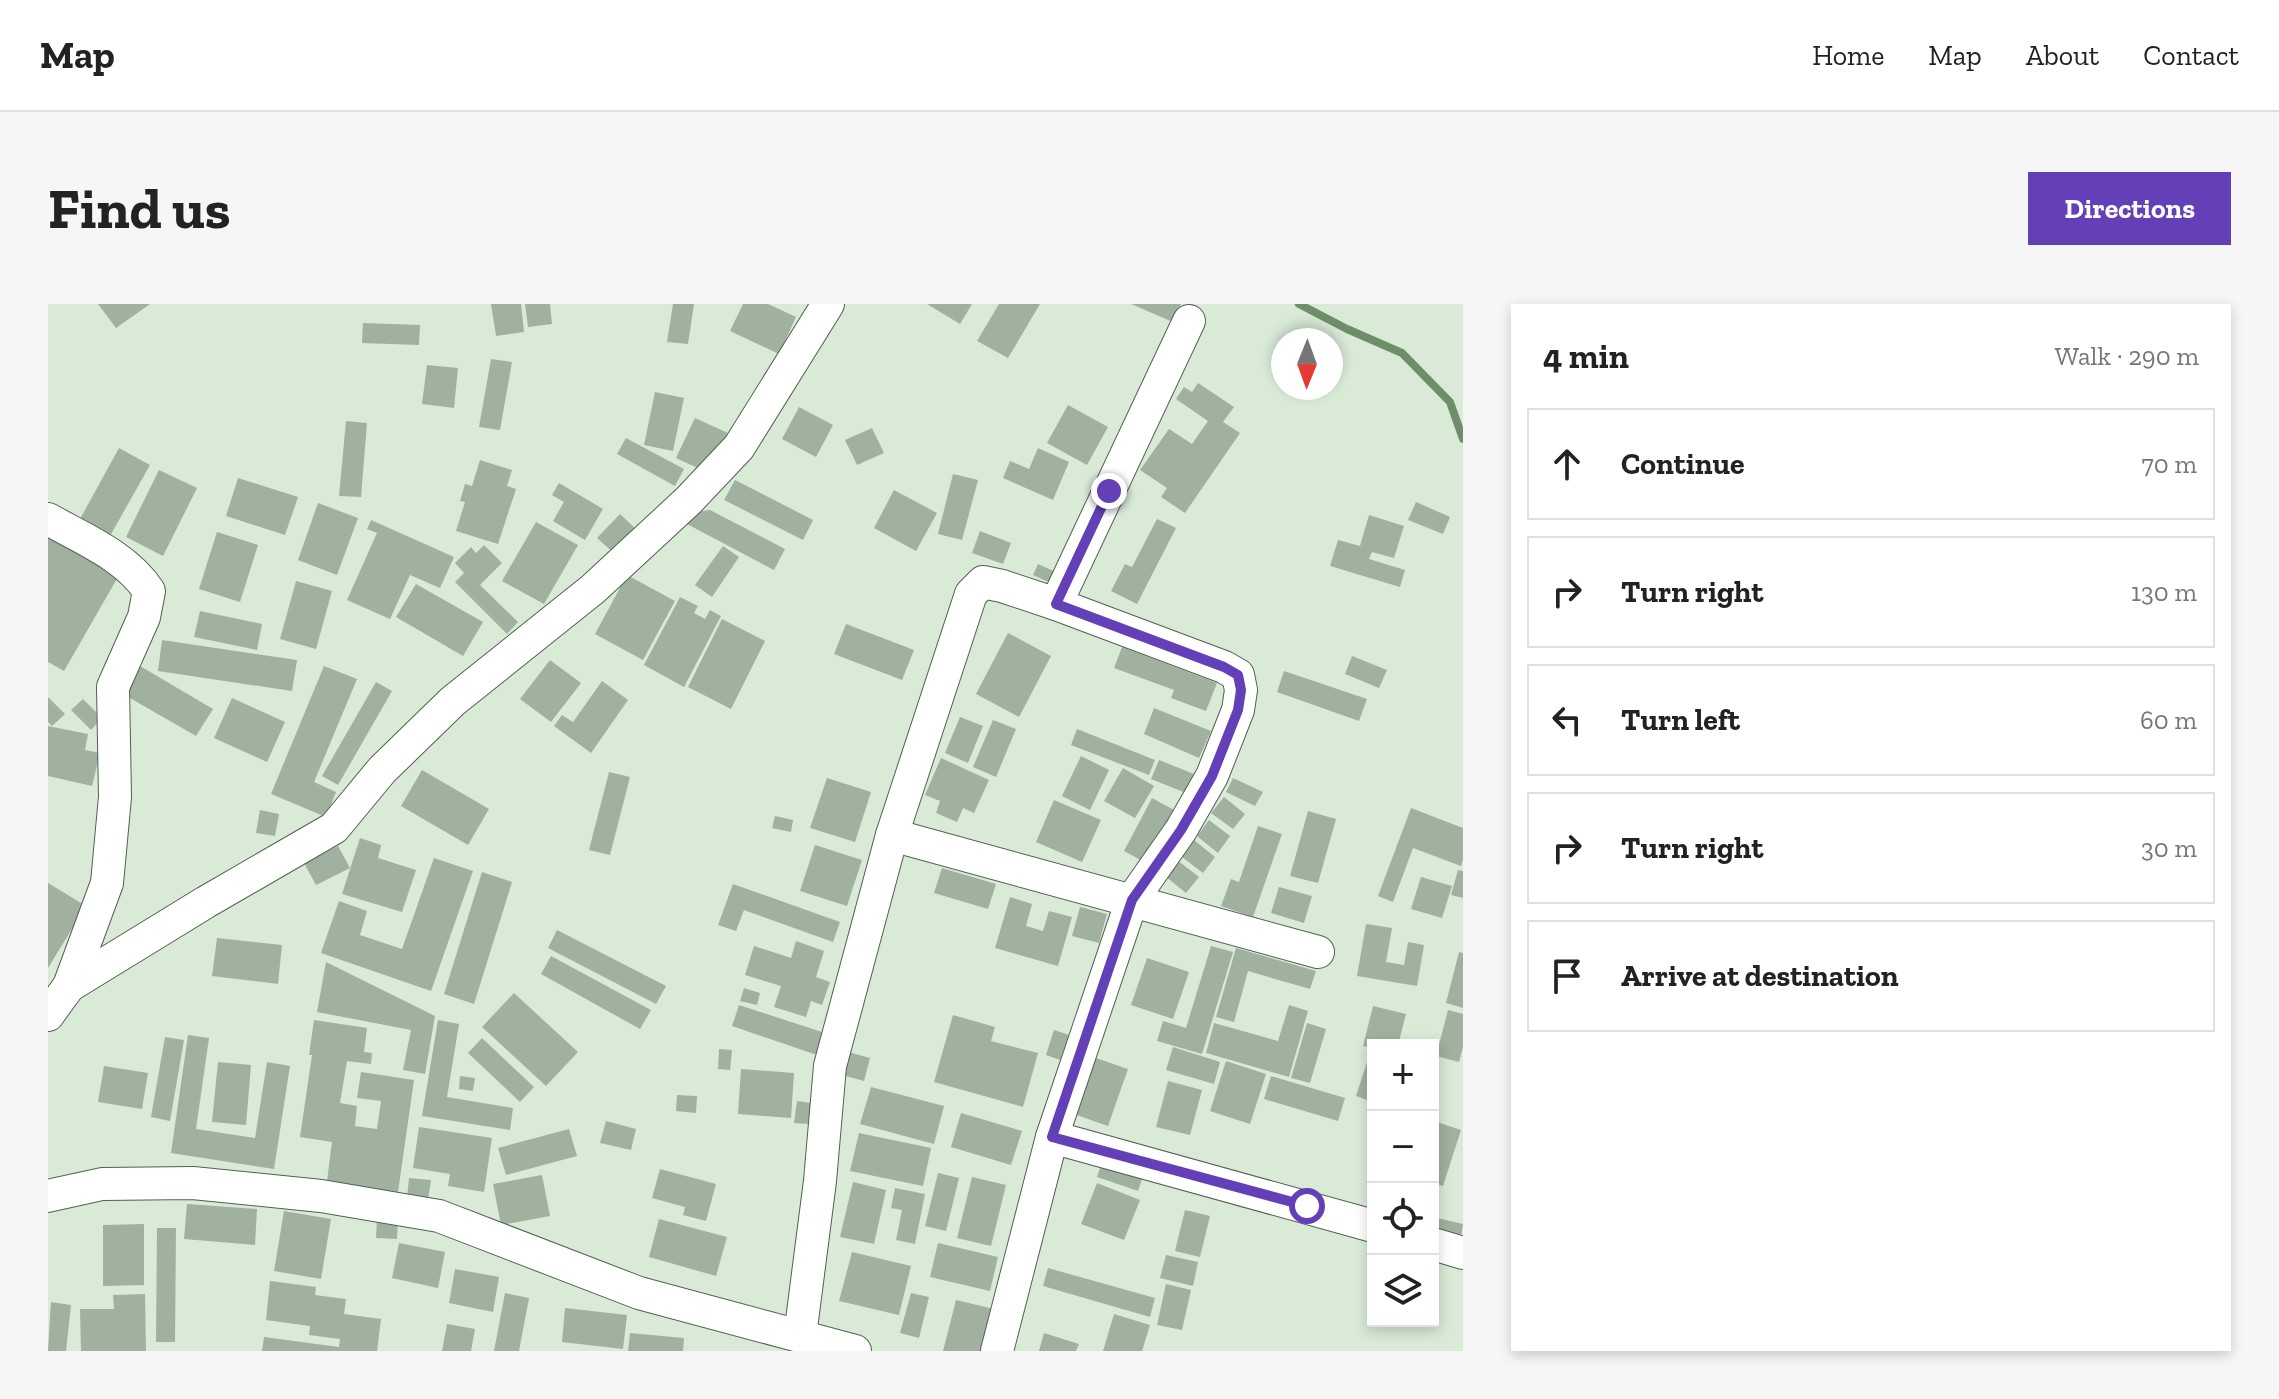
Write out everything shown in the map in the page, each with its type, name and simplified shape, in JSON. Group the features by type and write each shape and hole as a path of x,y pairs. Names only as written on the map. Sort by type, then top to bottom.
{"street":[{"path":"69,986 334,828 382,770 453,701 593,589 689,500 739,447 820,306"},
{"path":"1056,604 1189,321"},
{"path":"48,519 122,562 138,575 149,591 144,617 113,687 115,797 107,883 69,986 48,1015"},
{"path":"800,1336 820,1181 830,1066 892,835 971,594 983,582 1056,604 1224,667 1238,675 1241,690 1238,710 1212,776 1181,830 1132,900 1052,1137 997,1351"},
{"path":"892,835 1318,952"},
{"path":"1052,1137 1367,1224"},
{"path":"48,1196 102,1184 193,1183 321,1196 439,1216 639,1293 847,1350"},
{"path":"1439,1246 1463,1253"}],"building":[{"path":"98,304 150,304 116,328"},
{"path":"491,304 521,304 524,332 496,336"},
{"path":"525,304 550,304 552,324 528,327"},
{"path":"673,304 694,304 688,344 667,342"},
{"path":"743,304 768,304 796,317 779,354 730,331"},
{"path":"927,304 972,304 960,324"},
{"path":"999,304 1040,304 1008,358 977,341"},
{"path":"1131,304 1181,304 1173,322"},
{"path":"363,323 420,325 419,345 362,343"},
{"path":"491,359 512,362 500,430 479,427"},
{"path":"427,365 458,368 454,408 422,404"},
{"path":"1198,383 1234,407 1223,422 1240,433 1185,513 1161,497 1167,488 1140,470 1169,429 1192,444 1208,421 1176,399 1184,387 1192,392"},
{"path":"655,392 684,398 673,451 644,445"},
{"path":"1068,405 1108,427 1087,465 1047,443"},
{"path":"799,407 833,425 816,457 782,439"},
{"path":"695,418 730,434 711,474 676,458"},
{"path":"346,421 367,423 361,497 339,496"},
{"path":"872,428 884,453 857,465 845,440"},
{"path":"626,438 684,469 675,486 617,454"},
{"path":"119,448 150,465 110,536 80,519"},
{"path":"1038,448 1069,462 1053,500 1003,478 1010,461 1029,469"},
{"path":"480,460 512,470 507,486 516,489 498,544 456,531 465,502 460,501 465,484 472,486"},
{"path":"159,470 197,488 163,556 126,537"},
{"path":"953,474 978,480 962,540 938,534"},
{"path":"238,478 298,497 285,535 226,516"},
{"path":"735,480 813,520 803,540 724,500"},
{"path":"559,483 603,509 585,540 553,521 564,502 552,495"},
{"path":"894,490 937,513 916,551 874,528"},
{"path":"1416,502 1450,517 1443,534 1408,520"},
{"path":"318,503 358,518 337,575 298,560"},
{"path":"710,510 785,549 774,570 687,524 693,512"},
{"path":"620,514 638,531 616,555 597,538"},
{"path":"1369,515 1404,526 1394,558 1372,552 1369,559 1405,570 1400,587 1330,566 1338,540 1360,546"},
{"path":"1157,519 1176,528 1137,604 1111,591 1125,564 1132,567"},
{"path":"371,520 454,557 440,588 410,575 390,619 347,600 377,533 367,529"},
{"path":"536,522 578,545 544,604 502,581"},
{"path":"980,531 1011,543 1003,564 972,553"},
{"path":"217,532 258,545 240,602 199,589"},
{"path":"48,537 118,577 64,671 48,662"},
{"path":"484,545 502,563 480,585 518,622 507,634 455,582 464,573 455,563 471,547 476,553"},
{"path":"723,546 739,557 712,597 695,585"},
{"path":"1038,564 1058,573 1053,584 1033,575"},
{"path":"627,575 675,601 643,660 595,634"},
{"path":"296,581 332,591 316,649 280,639"},
{"path":"416,584 483,622 463,656 396,617"},
{"path":"680,597 698,606 694,613 705,619 710,610 721,616 684,687 644,665"},
{"path":"200,611 262,624 257,650 194,637"},
{"path":"722,619 765,641 731,709 688,687"},
{"path":"846,624 914,650 902,680 834,654"},
{"path":"1008,633 1051,656 1019,717 976,694"},
{"path":"162,640 297,660 292,691 158,671"},
{"path":"1122,647 1217,683 1206,711 1171,698 1174,690 1114,668"},
{"path":"1352,656 1387,670 1379,688 1345,674"},
{"path":"550,660 581,683 551,722 520,699"},
{"path":"140,666 213,709 196,736 123,694"},
{"path":"324,666 357,679 314,782 336,792 326,817 271,794"},
{"path":"1284,671 1367,699 1359,721 1277,692"},
{"path":"602,681 628,700 591,753 554,726 562,715 573,722"},
{"path":"376,682 392,691 338,785 322,776"},
{"path":"48,697 65,714 52,726 48,722"},
{"path":"232,698 285,722 267,762 214,738"},
{"path":"83,699 102,718 91,730 71,710"},
{"path":"1154,708 1211,731 1199,758 1144,734"},
{"path":"960,717 983,726 968,763 945,753"},
{"path":"993,720 1016,729 996,777 973,767"},
{"path":"48,726 88,734 85,750 100,753 92,786 48,776"},
{"path":"1077,729 1155,760 1149,775 1071,745"},
{"path":"1081,756 1109,770 1090,810 1062,796"},
{"path":"941,758 989,780 974,813 963,808 957,822 936,813 940,801 925,795"},
{"path":"1159,760 1199,776 1191,795 1151,779"},
{"path":"1123,768 1154,786 1135,818 1104,801"},
{"path":"422,770 489,809 468,845 401,806"},
{"path":"609,772 630,777 610,855 589,850"},
{"path":"827,778 871,792 855,842 810,828"},
{"path":"1233,778 1263,792 1255,806 1226,792"},
{"path":"1224,797 1245,814 1233,829 1211,813"},
{"path":"1152,798 1174,810 1146,863 1124,851"},
{"path":"1054,800 1101,820 1082,862 1036,842"},
{"path":"1411,808 1463,828 1463,860 1461,866 1413,848 1393,902 1378,896"},
{"path":"260,810 279,814 275,836 256,833"},
{"path":"1308,811 1336,819 1318,883 1290,876"},
{"path":"775,816 793,820 791,832 772,828"},
{"path":"1209,820 1230,836 1218,853 1197,836"},
{"path":"1258,826 1282,834 1253,917 1221,906 1231,879 1239,882"},
{"path":"360,838 381,845 378,858 416,870 402,912 342,894"},
{"path":"1194,840 1215,857 1203,873 1182,857"},
{"path":"815,845 862,860 847,906 800,891"},
{"path":"338,846 350,868 316,885 304,863"},
{"path":"434,858 473,871 431,991 321,953 339,901 367,911 360,935 402,949"},
{"path":"1177,860 1199,877 1186,893 1165,876"},
{"path":"942,868 996,884 988,909 934,893"},
{"path":"1458,870 1463,871 1463,898 1451,895"},
{"path":"482,872 512,882 474,1004 444,994"},
{"path":"1421,877 1452,886 1442,918 1411,909"},
{"path":"48,883 86,906 48,968"},
{"path":"733,884 840,922 833,942 744,910 736,931 718,925"},
{"path":"1279,887 1312,896 1304,923 1271,913"},
{"path":"1010,897 1032,904 1026,926 1043,931 1049,911 1072,917 1058,966 995,948"},
{"path":"1080,907 1107,914 1099,943 1072,936"},
{"path":"1366,924 1392,928 1386,962 1404,965 1408,942 1424,945 1417,986 1357,976"},
{"path":"557,930 666,986 656,1004 548,948"},
{"path":"217,938 282,945 278,984 212,976"},
{"path":"796,941 824,951 816,977 830,982 822,1005 811,1001 806,1017 774,1007 781,986 745,975 754,946 791,958"},
{"path":"1211,946 1233,952 1202,1054 1157,1041 1163,1021 1186,1028"},
{"path":"1236,948 1316,971 1310,989 1248,971 1234,1022 1216,1017"},
{"path":"1459,952 1463,953 1463,1008 1446,1003"},
{"path":"551,956 651,1010 640,1029 541,974"},
{"path":"1147,958 1189,972 1173,1019 1131,1005"},
{"path":"326,962 435,1016 425,1074 403,1070 411,1030 317,1012"},
{"path":"744,988 760,993 757,1005 740,1001"},
{"path":"514,993 578,1052 546,1086 482,1027"},
{"path":"739,1005 828,1034 820,1056 732,1026"},
{"path":"1289,1005 1308,1011 1289,1077 1206,1053 1214,1023 1278,1041"},
{"path":"1373,1006 1406,1014 1400,1039 1367,1039 1367,1047 1363,1046"},
{"path":"1448,1010 1463,1014 1463,1047 1459,1062 1439,1057"},
{"path":"953,1015 995,1027 991,1041 1038,1053 1023,1107 934,1082"},
{"path":"314,1020 367,1028 364,1052 372,1053 371,1064 347,1061 340,1103 357,1106 355,1126 377,1129 381,1101 357,1098 361,1072 414,1080 398,1192 327,1181 332,1142 300,1137"},
{"path":"438,1020 459,1024 447,1097 513,1108 510,1130 422,1116"},
{"path":"1307,1023 1326,1029 1310,1083 1291,1078"},
{"path":"1054,1030 1069,1035 1060,1060 1046,1055"},
{"path":"188,1035 209,1038 196,1129 255,1138 267,1062 290,1066 274,1169 171,1153"},
{"path":"165,1037 184,1040 170,1121 151,1117"},
{"path":"482,1038 534,1087 520,1102 468,1053"},
{"path":"1173,1047 1220,1062 1214,1084 1166,1070"},
{"path":"719,1049 732,1050 730,1070 718,1069"},
{"path":"848,1052 870,1058 864,1081 842,1075"},
{"path":"1090,1056 1128,1069 1108,1126 1071,1113"},
{"path":"1226,1061 1266,1074 1250,1124 1210,1111"},
{"path":"218,1062 251,1065 246,1125 212,1122"},
{"path":"1367,1062 1367,1100 1356,1096"},
{"path":"104,1066 148,1073 142,1109 98,1102"},
{"path":"741,1069 794,1073 791,1118 738,1114"},
{"path":"460,1076 475,1078 473,1091 459,1089"},
{"path":"1271,1076 1345,1098 1338,1121 1264,1099"},
{"path":"1168,1081 1202,1090 1190,1135 1156,1127"},
{"path":"871,1087 944,1106 934,1144 860,1124"},
{"path":"677,1095 697,1096 696,1113 676,1111"},
{"path":"797,1101 811,1103 808,1124 794,1123"},
{"path":"961,1113 1022,1131 1011,1165 951,1147"},
{"path":"606,1121 636,1129 631,1150 600,1143"},
{"path":"1439,1123 1461,1130 1443,1186 1439,1185"},
{"path":"419,1127 492,1138 484,1192 448,1186 450,1174 413,1168"},
{"path":"569,1129 577,1156 506,1175 498,1148"},
{"path":"859,1133 931,1148 923,1186 850,1171"},
{"path":"1103,1159 1144,1173 1138,1191 1097,1177"},
{"path":"660,1169 716,1184 706,1221 683,1215 685,1207 652,1198"},
{"path":"938,1173 959,1178 946,1231 925,1226"},
{"path":"542,1175 550,1216 501,1225 493,1184"},
{"path":"972,1177 1006,1185 991,1246 957,1238"},
{"path":"409,1178 431,1180 428,1200 407,1198"},
{"path":"853,1182 886,1190 874,1244 840,1237"},
{"path":"1097,1183 1140,1200 1124,1240 1081,1224"},
{"path":"895,1188 925,1194 915,1244 896,1240 902,1210 891,1208"},
{"path":"187,1204 257,1209 255,1245 184,1239"},
{"path":"1185,1210 1210,1216 1200,1257 1175,1251"},
{"path":"284,1211 331,1219 321,1279 274,1271"},
{"path":"377,1218 398,1220 397,1239 376,1238"},
{"path":"1439,1218 1463,1224 1460,1242 1439,1237"},
{"path":"659,1219 727,1237 716,1276 649,1257"},
{"path":"144,1224 144,1285 103,1286 103,1225"},
{"path":"157,1228 176,1228 175,1342 156,1342"},
{"path":"399,1243 445,1252 438,1288 392,1278"},
{"path":"938,1243 998,1257 990,1291 930,1277"},
{"path":"852,1252 911,1266 899,1315 839,1301"},
{"path":"1166,1255 1198,1262 1193,1286 1160,1278"},
{"path":"1048,1268 1155,1298 1150,1317 1043,1286"},
{"path":"455,1269 499,1277 493,1312 449,1303"},
{"path":"270,1281 316,1287 315,1295 346,1299 344,1314 381,1319 377,1351 262,1351 264,1337 339,1347 340,1339 309,1335 310,1326 266,1320"},
{"path":"1166,1284 1191,1290 1182,1330 1157,1325"},
{"path":"505,1293 529,1298 519,1351 494,1351"},
{"path":"911,1293 929,1297 919,1338 900,1333"},
{"path":"145,1294 146,1351 81,1351 80,1309 114,1309 113,1295"},
{"path":"956,1300 994,1309 983,1351 943,1351"},
{"path":"51,1302 71,1305 66,1351 48,1351"},
{"path":"565,1308 627,1315 623,1349 562,1342"},
{"path":"1114,1314 1150,1325 1142,1351 1103,1351"},
{"path":"447,1324 475,1329 471,1351 442,1351"},
{"path":"630,1333 684,1338 683,1351 628,1351"},
{"path":"1044,1333 1079,1344 1076,1351 1039,1351"}],"waterway":[{"path":"1299,304 1402,353 1450,402 1463,439"}],"route":[{"path":"1109,491 1056,604 1224,667 1238,675 1241,690 1238,710 1212,776 1181,830 1132,900 1052,1137 1307,1206"}]}
